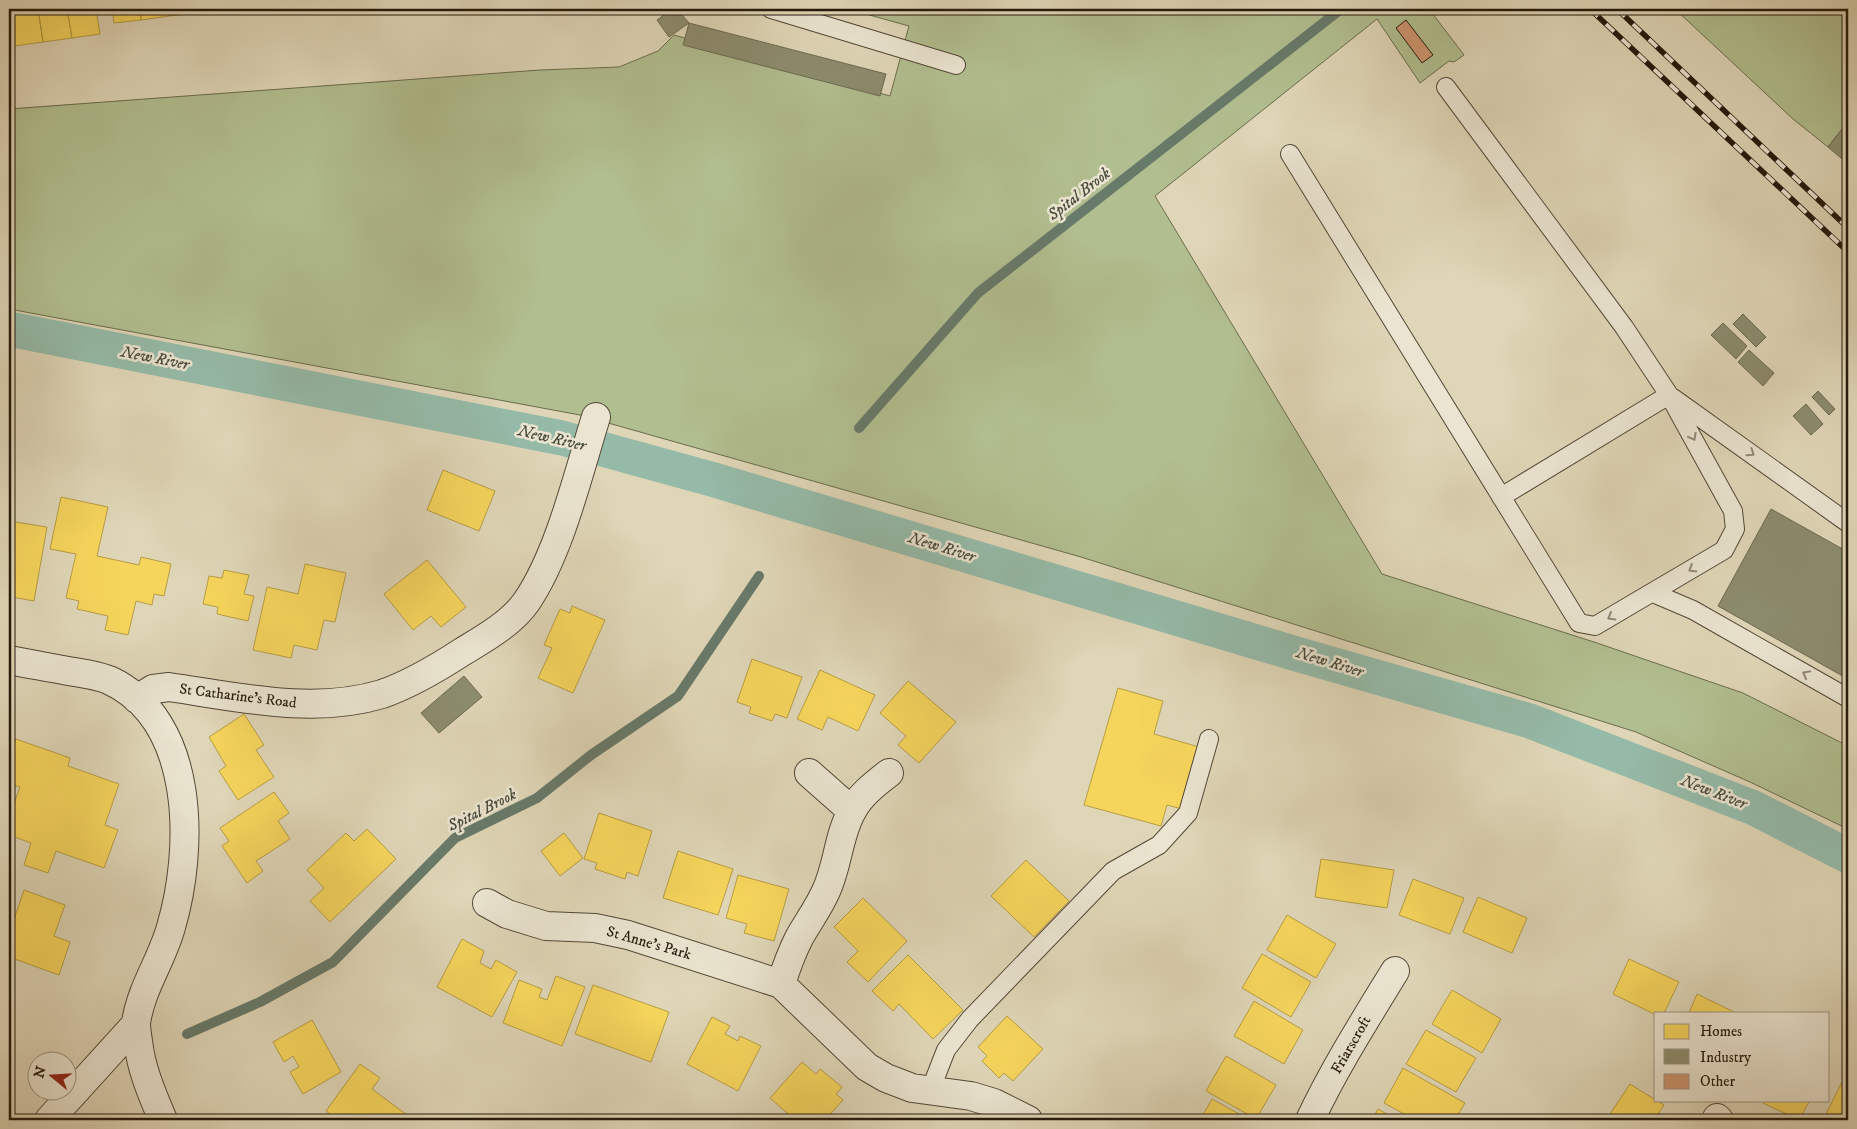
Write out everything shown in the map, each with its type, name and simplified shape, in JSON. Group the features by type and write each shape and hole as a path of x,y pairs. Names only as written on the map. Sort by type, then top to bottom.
{"street":[{"name":"St Catharine's Road","path":"137,699 153,689 169,688 285,704 345,701 384,693 452,659 483,639 514,615 526,602 546,565 562,523 596,417"},
{"path":"9,660 96,676 116,684 137,699 155,720 174,756 179,776 185,820 182,884 171,930 147,982 136,1024 140,1062 163,1120"},
{"path":"809,773 852,811"},
{"path":"781,984 799,938 826,893 834,875 844,831 852,811 861,798 889,773"},
{"name":"St Anne's Park","path":"487,903 507,914 546,926 595,928 628,934 781,984 867,1066 886,1078 912,1088 971,1096 994,1103 1028,1120"},
{"name":"Friarscroft","path":"1310,1120 1322,1094 1355,1036 1395,972"},
{"path":"49,1120 136,1024"}],"lane":[{"path":"771,9 956,65"},
{"path":"1290,154 1579,622 1596,626 1724,550 1734,529 1733,511 1669,395 1612,310 1446,87"},
{"path":"1501,496 1669,395"},
{"path":"1669,395 1847,523"},
{"path":"1653,593 1693,610 1848,698"},
{"path":"930,1091 946,1050 970,1019 1113,871 1159,845 1188,813 1209,739"}],"green space":[{"path":"848,9 1429,9 1464,55 1454,62 1449,61 1420,83 1377,19 1155,196 1382,574 1594,642 1743,693 1848,746 1848,829 1750,782 1636,732 1081,557 580,415 9,309 9,109 540,70 619,67 658,51 674,35 890,96 909,26"},
{"path":"1675,9 1848,9 1848,134 1842,129 1828,147 1793,119"}],"building: Homes":[{"path":"9,9 14,46 9,47"},
{"path":"9,9 38,9 43,42 14,46"},
{"path":"38,9 67,9 72,38 43,42"},
{"path":"67,9 96,9 100,34 72,38"},
{"path":"112,9 140,9 141,20 114,23"},
{"path":"140,9 168,9 169,16 141,20"},
{"path":"168,9 196,9 197,13 169,16"},
{"path":"196,9 225,9 225,10 197,13"},
{"path":"443,470 495,491 479,531 427,510"},
{"path":"61,497 108,507 97,556 139,565 141,557 171,564 164,596 154,594 152,605 136,601 128,635 105,630 108,616 77,609 79,601 66,598 76,554 50,549"},
{"path":"9,521 47,527 34,601 12,597 15,579 9,578"},
{"path":"427,560 466,607 441,627 431,616 413,630 384,594"},
{"path":"305,564 346,573 335,622 324,620 317,650 294,645 291,658 253,650 267,587 298,594"},
{"path":"224,570 249,575 244,594 254,596 248,621 217,614 218,607 203,604 209,576 222,578"},
{"path":"572,606 605,620 573,693 538,678 552,648 544,645 560,609 570,613"},
{"path":"752,659 802,677 787,718 775,714 772,721 749,713 751,707 737,702"},
{"path":"820,670 875,695 858,731 828,717 822,730 797,719"},
{"path":"908,681 956,722 919,763 898,745 906,736 880,713"},
{"path":"1118,688 1163,701 1154,734 1199,747 1182,809 1167,805 1161,826 1084,805"},
{"path":"244,714 264,745 256,750 274,777 238,800 219,771 226,766 209,737"},
{"path":"16,739 70,758 68,766 119,784 105,825 118,830 104,868 56,851 48,873 24,865 31,843 9,835 9,818 20,787 9,784 9,758"},
{"path":"274,792 289,813 278,821 290,839 256,861 263,871 247,883 222,846 229,841 220,828"},
{"path":"599,813 652,831 638,876 627,872 625,879 595,869 597,863 584,859"},
{"path":"367,829 396,859 330,922 310,901 324,888 307,870 346,833 354,841"},
{"path":"564,833 583,858 560,876 541,851"},
{"path":"678,851 733,869 718,915 663,898"},
{"path":"1321,859 1394,870 1387,908 1315,897"},
{"path":"1026,860 1069,901 1034,937 991,896"},
{"path":"738,875 789,889 774,941 744,933 747,924 726,918"},
{"path":"1413,879 1464,898 1450,934 1399,915"},
{"path":"24,890 65,905 54,936 70,942 59,975 9,957 9,934"},
{"path":"1478,897 1527,918 1512,953 1463,932"},
{"path":"863,898 907,941 868,982 847,962 858,951 834,927"},
{"path":"1287,915 1336,944 1316,978 1267,950"},
{"path":"462,939 484,951 480,963 491,969 496,960 517,972 492,1017 437,987"},
{"path":"1262,954 1311,982 1291,1017 1242,988"},
{"path":"908,955 963,1010 933,1039 899,1004 893,1011 872,991"},
{"path":"1629,959 1679,982 1664,1012 1654,1012 1654,1014 1613,994"},
{"path":"556,976 585,987 562,1046 503,1023 519,980 542,989 539,997 547,1000"},
{"path":"593,985 669,1012 651,1062 575,1034"},
{"path":"1452,990 1501,1019 1482,1053 1432,1024"},
{"path":"1697,994 1734,1012 1689,1012"},
{"path":"1254,1001 1303,1030 1284,1064 1234,1036"},
{"path":"1007,1016 1043,1049 1013,1081 1004,1073 999,1078 982,1061 987,1056 978,1047"},
{"path":"712,1017 730,1026 725,1034 738,1041 740,1036 761,1046 738,1091 687,1064"},
{"path":"312,1020 341,1072 303,1094 290,1072 299,1067 293,1056 284,1062 273,1042"},
{"path":"1426,1030 1476,1058 1456,1092 1406,1064"},
{"path":"1226,1056 1276,1085 1256,1119 1206,1091"},
{"path":"802,1062 816,1074 820,1069 842,1087 836,1094 843,1100 825,1120 795,1120 770,1098"},
{"path":"360,1064 380,1078 372,1089 407,1115 403,1120 338,1120 326,1111"},
{"path":"1403,1068 1465,1103 1455,1120 1415,1120 1384,1103"},
{"path":"1843,1080 1848,1083 1848,1120 1823,1120"},
{"path":"1630,1084 1654,1099 1654,1102 1664,1105 1654,1120 1606,1120"},
{"path":"1212,1099 1250,1120 1200,1120"},
{"path":"1764,1102 1809,1102 1799,1120"},
{"path":"1378,1109 1397,1120 1372,1120"}],"building: Industry":[{"path":"672,9 677,9 689,23 669,37 657,20"},
{"path":"689,23 886,74 880,96 683,45"},
{"path":"1842,129 1848,134 1848,164 1828,147"},
{"path":"1743,314 1766,337 1756,347 1733,324"},
{"path":"1723,323 1747,346 1736,359 1711,335"},
{"path":"1749,350 1774,373 1763,386 1738,362"},
{"path":"1818,391 1835,409 1829,415 1812,397"},
{"path":"1806,404 1823,424 1811,435 1793,416"},
{"path":"1771,509 1848,552 1848,679 1718,606"},
{"path":"464,676 482,697 439,733 421,713"}],"building: Other":[{"path":"1406,20 1433,55 1422,63 1396,28"}],"waterway":[{"name":"Spital Brook","path":"859,428 978,293 1341,9"},
{"name":"New River","path":"9,329 562,438 711,479 1300,655 1530,721 1754,808 1848,856"},
{"name":"Spital Brook","path":"187,1034 260,1002 333,962 455,838 537,798 591,755 678,696 759,576"}],"railway":[{"path":"1590,9 1848,252"},
{"path":"1617,9 1848,228"}]}
